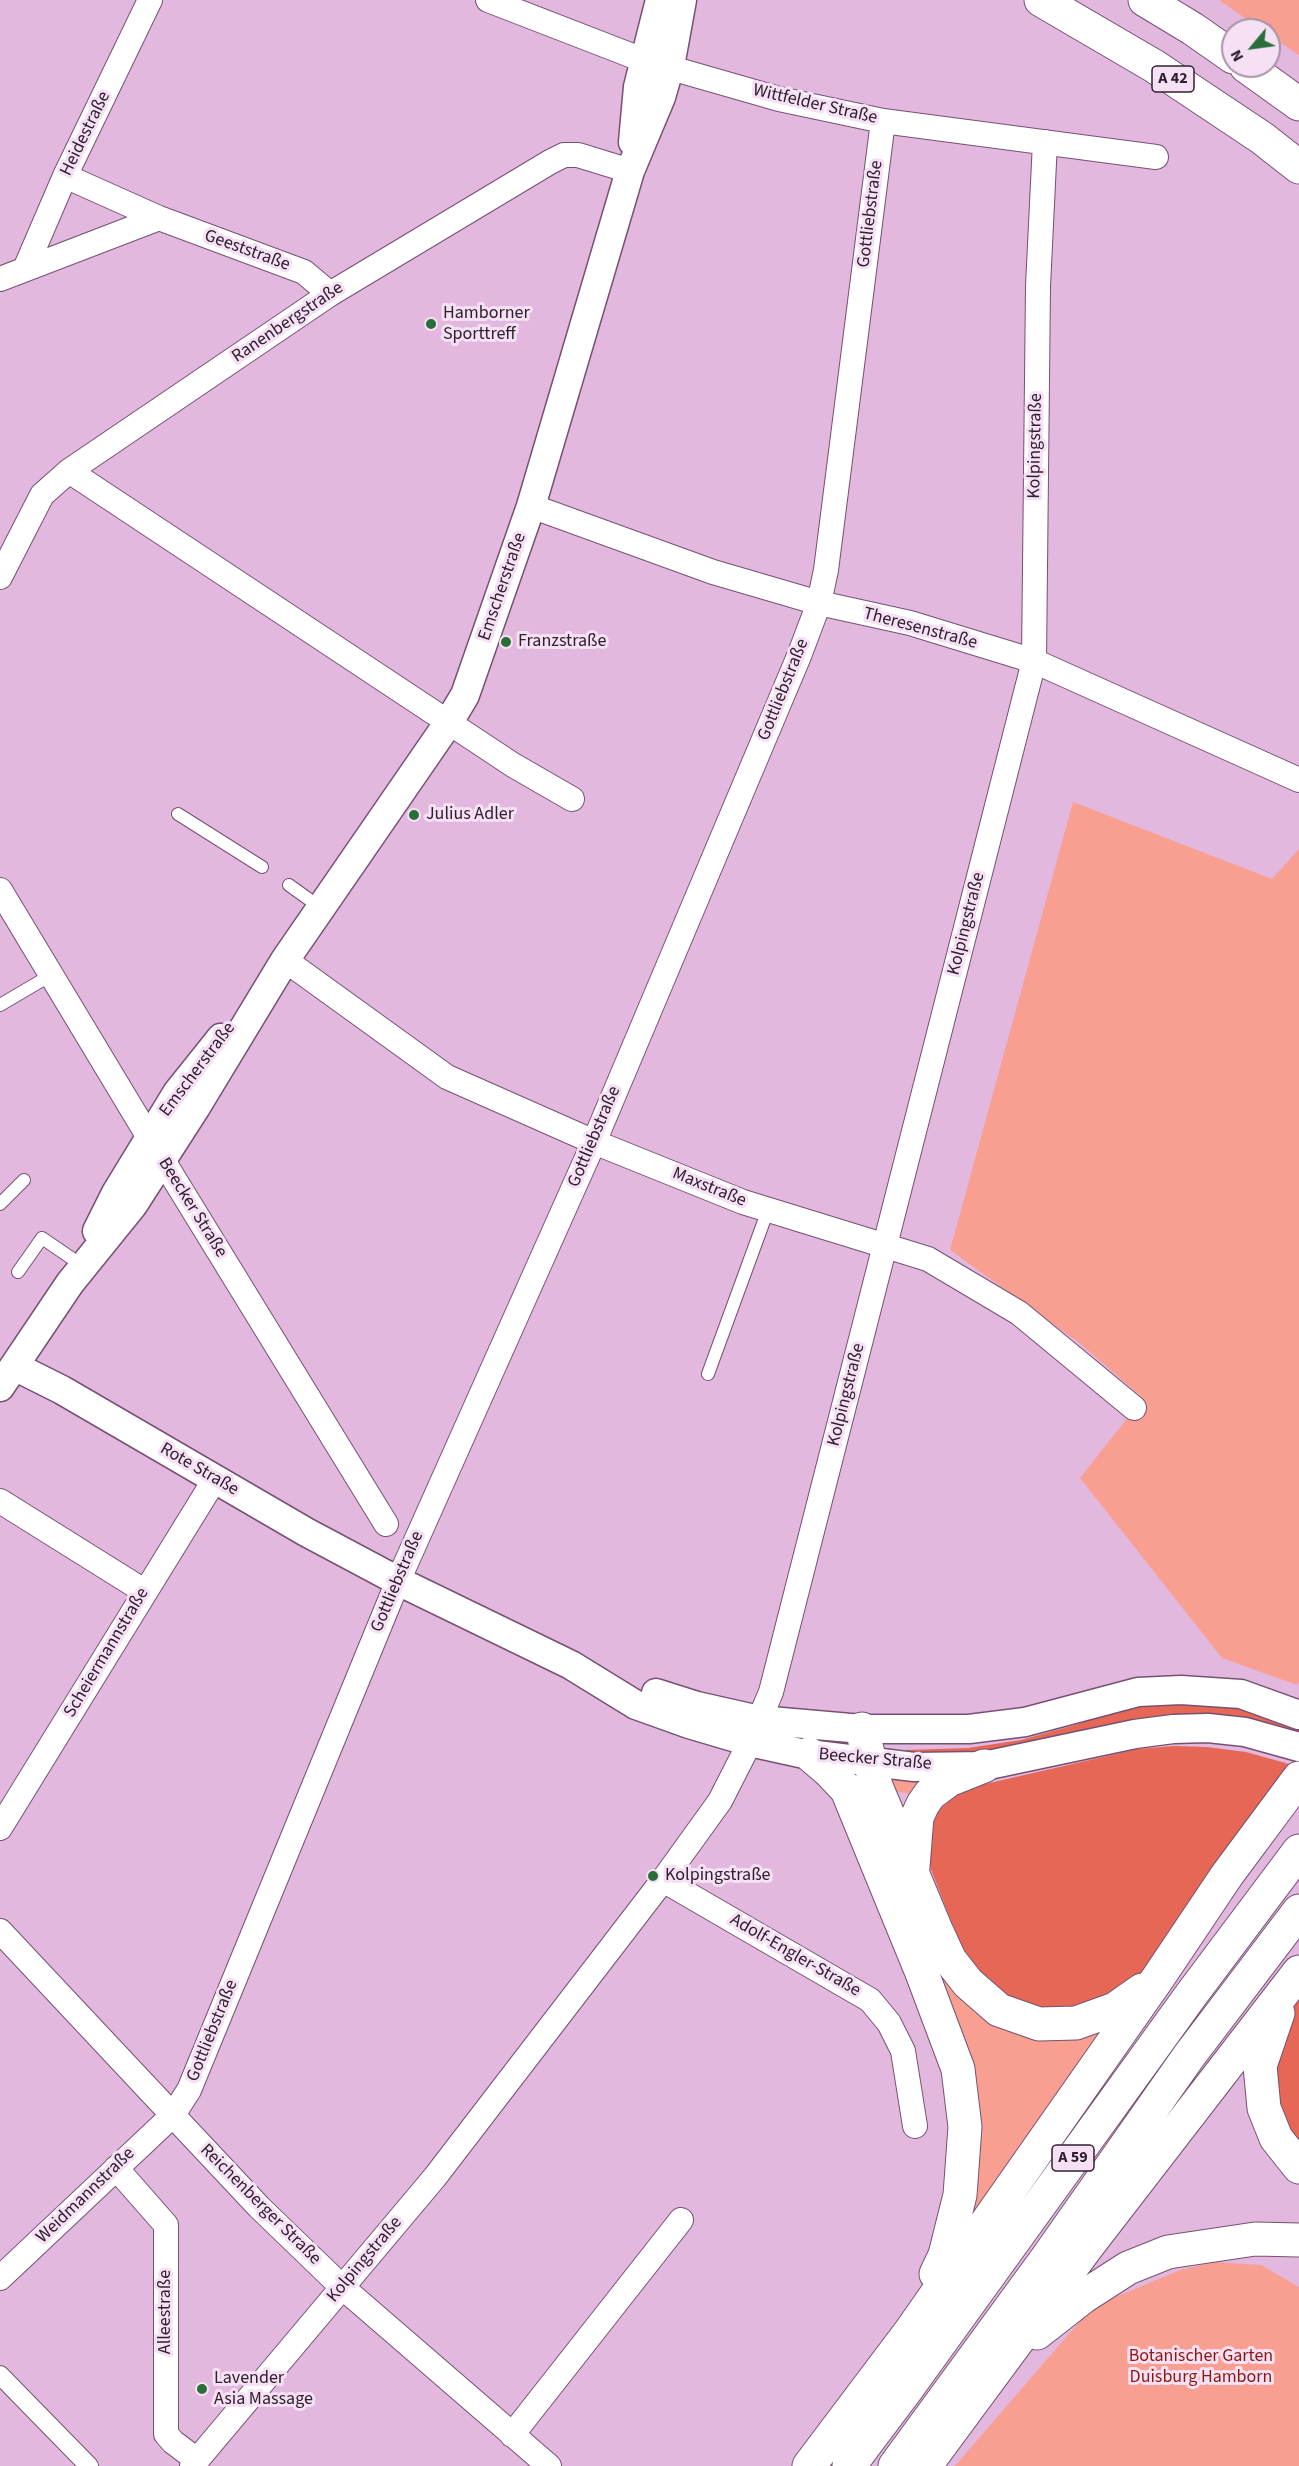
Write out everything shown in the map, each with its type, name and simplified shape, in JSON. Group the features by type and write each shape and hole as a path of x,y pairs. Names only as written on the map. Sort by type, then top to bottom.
{"highway":[{"name":"A 42","path":"1041,0 1154,66 1262,138 1299,167"},
{"path":"1145,0 1221,49"},
{"path":"1263,78 1299,104"},
{"path":"809,1755 829,1771 858,1760"},
{"path":"858,1760 876,1786 950,1960 968,1983 999,2010 1039,2024 1076,2024 1115,2009 1158,1978"},
{"path":"858,1760 922,1973 958,2068 965,2127 960,2195 945,2255 909,2332"},
{"path":"913,1875 917,1817 923,1804 930,1794 950,1780 984,1766"},
{"path":"809,2466 909,2332 1158,1978 1227,1875 1299,1778"},
{"name":"A 59","path":"849,2466 1191,1995 1299,1851"},
{"name":"A 59","path":"896,2466 1047,2258 1189,2056 1299,1911"},
{"path":"1295,1977 1275,2021 1260,2066 1264,2108 1276,2138 1299,2167"},
{"path":"925,2466 1154,2157 1295,1977"},
{"path":"1003,2361 1083,2297 1128,2268 1168,2252 1255,2239 1299,2240"}],"street":[{"name":"Heidestraße","path":"25,269 65,176 150,0"},
{"name":"Wittfelder Straße","path":"488,0 657,63 778,99 883,122 1156,157"},
{"name":"Emscherstraße","path":"5,1371 75,1274 127,1213 155,1148 196,1107 285,960 449,722 465,695 531,506 630,171 661,97 657,63 660,0"},
{"name":"Emscherstraße","path":"657,63 682,0"},
{"name":"Gottliebstraße","path":"173,2115 189,2090 398,1581 594,1142 799,656 819,603 826,570 883,122"},
{"name":"Kolpingstraße","path":"195,2463 435,2177 663,1880 720,1801 771,1692 1034,661 1038,285 1045,142"},
{"name":"Ranenbergstraße","path":"0,577 42,495 69,471 330,294 564,155 578,155 630,171"},
{"name":"Geeststraße","path":"65,176 159,218 304,272 330,294"},
{"path":"0,279 159,218"},
{"path":"69,471 513,765 572,799"},
{"name":"Theresenstraße","path":"531,506 713,572 819,603 910,623 1034,661 1299,780"},
{"name":"Beecker Straße","path":"0,890 386,1524"},
{"name":"Maxstraße","path":"285,960 447,1077 594,1142 742,1202 928,1259 1019,1312 1134,1408"},
{"name":"Rote Straße","path":"5,1371 62,1390 306,1532 398,1581"},
{"name":"Scheiermannstraße","path":"0,1828 215,1479"},
{"path":"0,1502 144,1591"},
{"name":"Beecker Straße","path":"398,1581 571,1665 636,1705 689,1724 754,1731 858,1760 914,1767 984,1766 1135,1734 1173,1729 1208,1728 1245,1732 1299,1747"},
{"name":"Beecker Straße","path":"858,1760 969,1729 1025,1722 1138,1692 1181,1690 1241,1694 1299,1715"},
{"name":"Beecker Straße","path":"754,1731 809,1755"},
{"name":"Adolf-Engler-Straße","path":"663,1880 870,2000 890,2023 903,2051 915,2126"},
{"path":"0,1931 173,2115"},
{"name":"Weidmannstraße","path":"0,2278 173,2115"},
{"name":"Reichenberger Straße","path":"173,2115 259,2207 342,2287 549,2466"},
{"name":"Alleestraße","path":"116,2168 166,2225 166,2434 195,2463"},
{"path":"512,2435 681,2220"},
{"path":"0,2375 89,2466"}],"lane":[{"path":"178,814 262,867"},
{"path":"289,885 321,908"},
{"path":"0,1005 51,975"},
{"path":"0,1204 24,1180"},
{"path":"708,1374 768,1210"},
{"path":"18,1272 42,1238 75,1274"}],"green space":[{"path":"1219,0 1299,0 1299,55 1281,43 1281,18 1245,18"},
{"path":"1073,802 1272,879 1299,849 1299,1682 1297,1685 1222,1658 1080,1478 1143,1398 1078,1342 950,1250"},
{"path":"933,1771 914,1795 895,1791 883,1772"},
{"path":"925,1939 1106,2026 971,2227 978,2125"},
{"name":"Botanischer Garten Duisburg Hamborn","path":"1214,2262 1261,2265 1299,2287 1299,2466 955,2466 1092,2307 1180,2270"}],"shaded area":[{"path":"1203,1699 1299,1723 1299,1734 1282,1727 1238,1716 1203,1713 1128,1721 982,1757 899,1754 905,1750 968,1748 1021,1740 1075,1725 1141,1702"},
{"path":"1173,1746 1246,1752 1289,1764 1145,1968 1126,1989 1072,2015 996,1998 966,1957 944,1903 928,1862 925,1820 964,1790 1138,1749"},
{"path":"1299,1994 1299,2158 1270,2106 1281,2023"}],"place":[{"name":"Hamborner Sporttreff","path":"431,324"},
{"name":"Franzstraße","path":"506,642"},
{"name":"Julius Adler","path":"414,815"},
{"name":"Kolpingstraße","path":"653,1876"},
{"name":"Lavender Asia Massage","path":"202,2389"}]}
